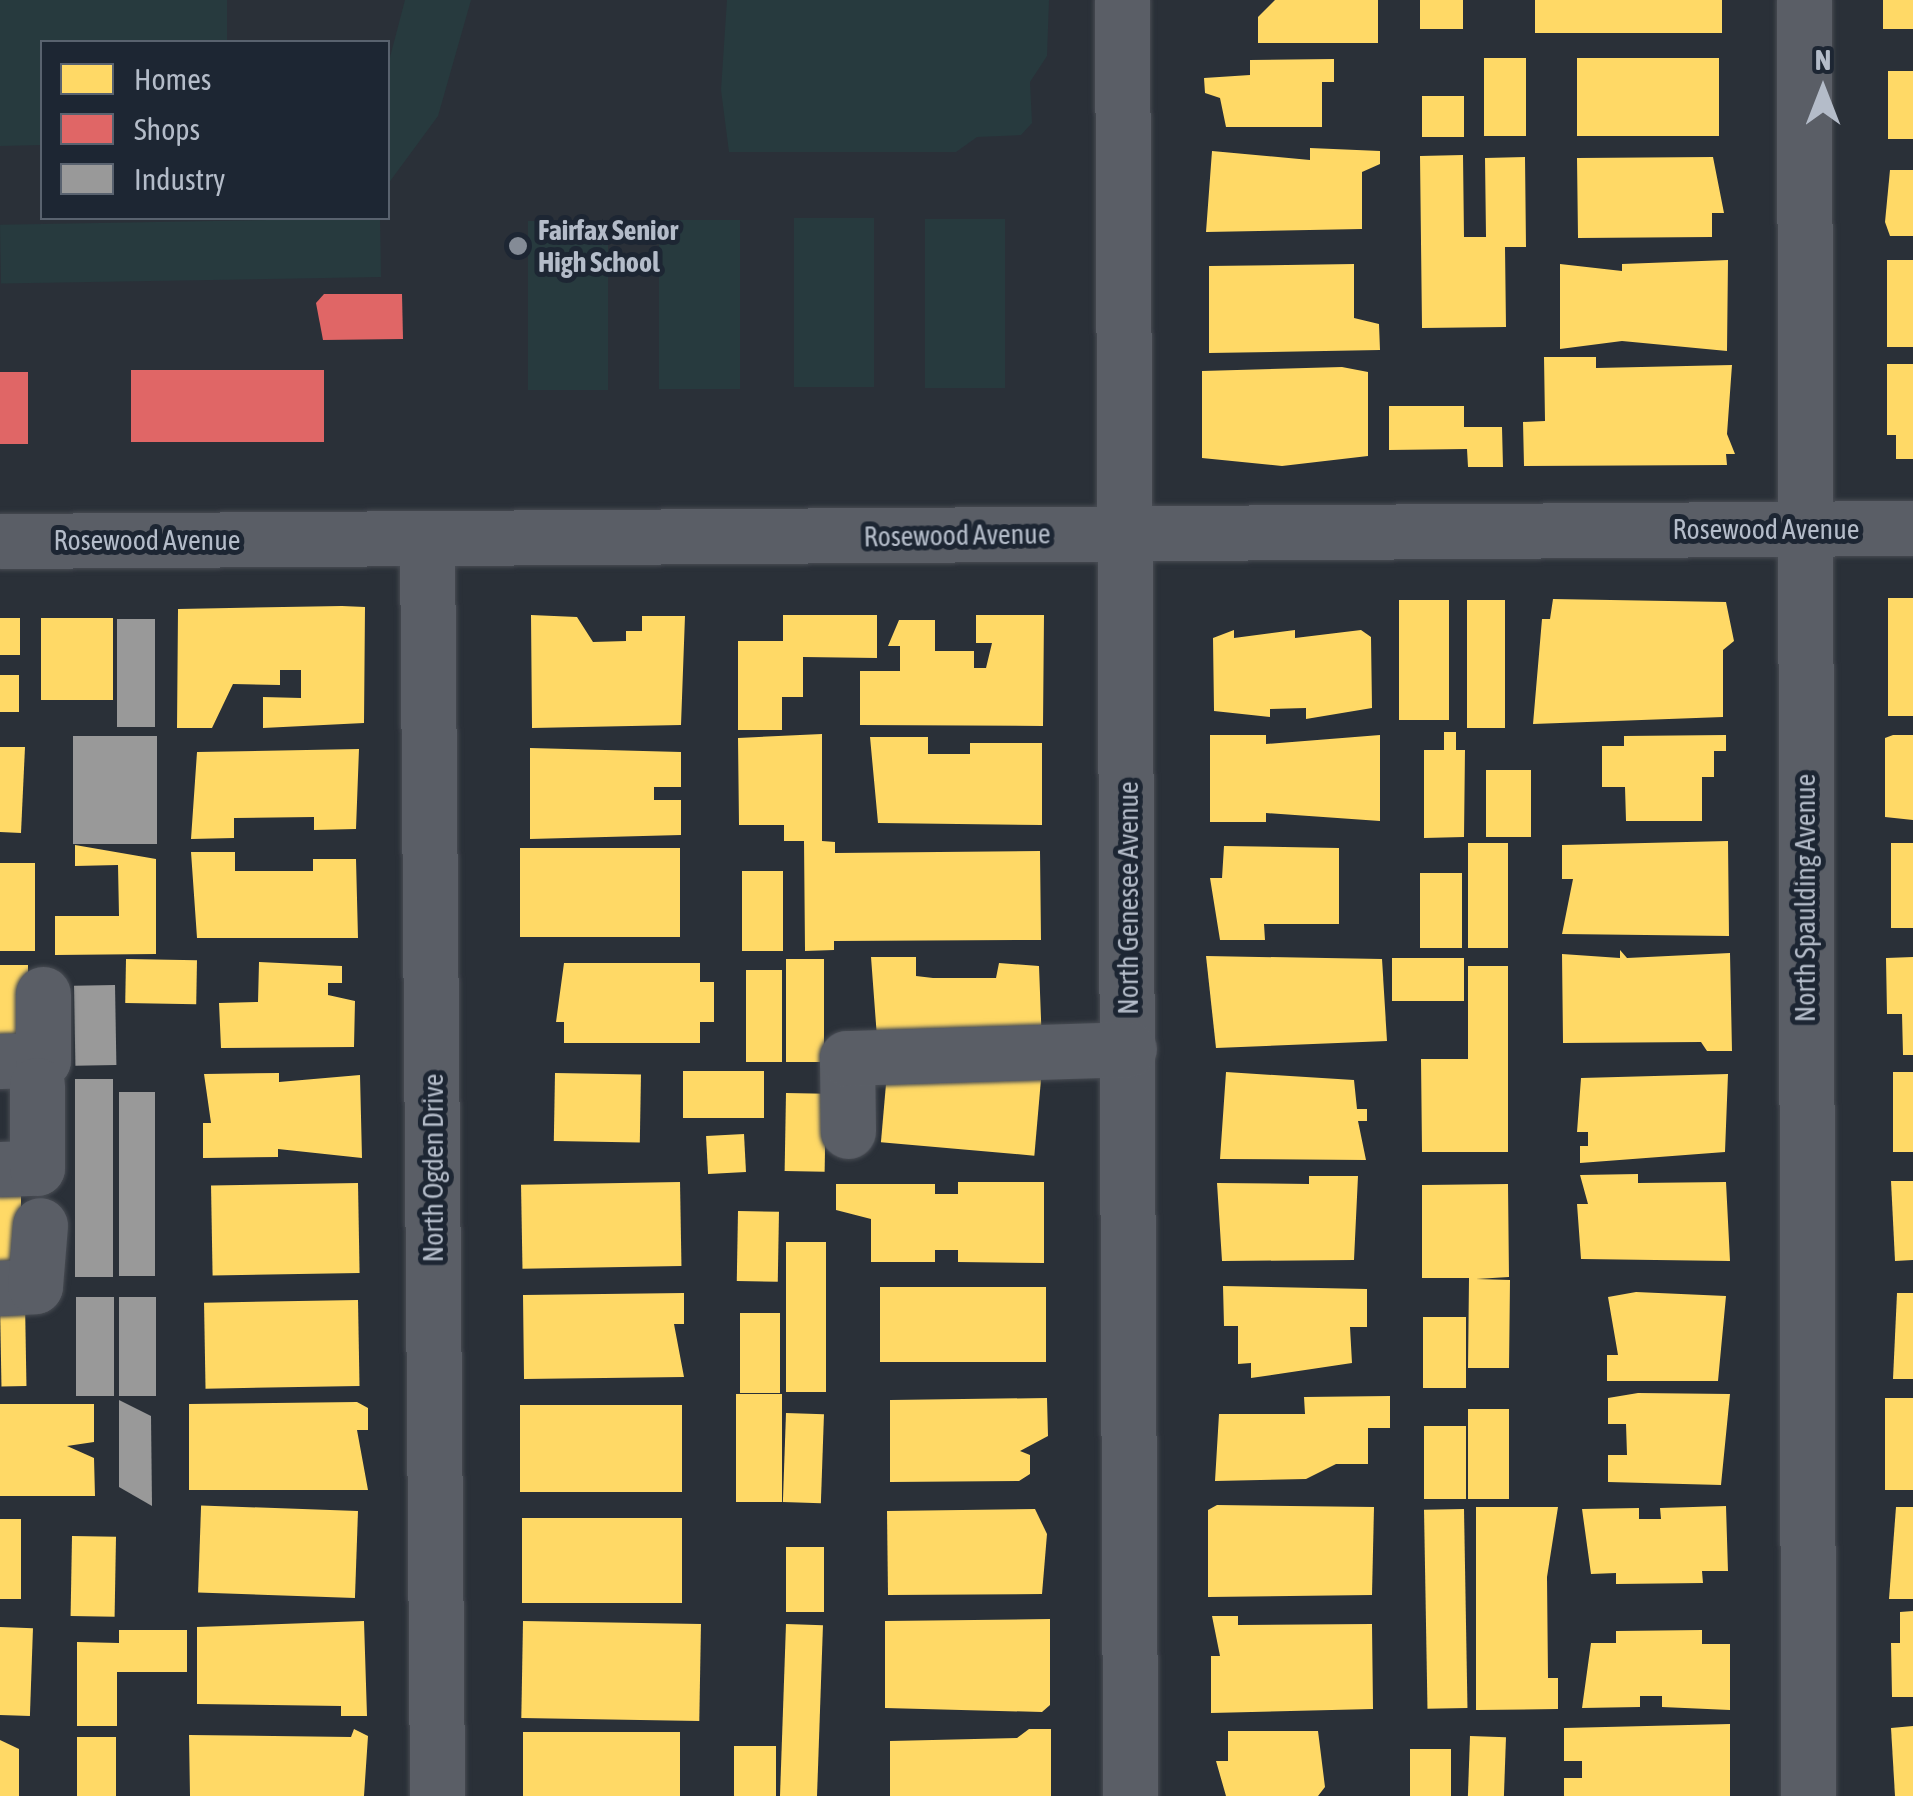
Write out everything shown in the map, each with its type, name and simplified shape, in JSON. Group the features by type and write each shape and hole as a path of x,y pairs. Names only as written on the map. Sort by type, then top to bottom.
{"street":[{"name":"North Genesee Avenue","path":"1122,0 1130,1796"},
{"name":"North Spaulding Avenue","path":"1804,0 1808,1796"},
{"name":"Rosewood Avenue","path":"0,540 1913,528"},
{"name":"North Ogden Drive","path":"427,540 437,1796"},
{"path":"0,1169 37,1168 18,1073 43,1060 43,994"},
{"path":"848,1131 847,1058 1129,1049"},
{"path":"0,1288 35,1286 40,1225"}],"green space":[{"path":"0,0 227,0 227,40 40,40 40,145 0,146"},
{"path":"405,0 471,0 438,116 390,181 390,57"},
{"path":"727,0 1049,0 1047,56 1030,82 1032,123 1021,135 977,137 956,152 729,152 721,90"},
{"path":"794,218 874,218 874,387 794,387"},
{"path":"925,219 1005,219 1005,388 925,388"},
{"path":"380,220 381,277 1,284 0,225"},
{"path":"659,220 740,220 740,389 659,389"},
{"path":"528,221 608,221 608,390 528,390"}],"building: Homes":[{"path":"1275,0 1378,0 1378,43 1258,43 1258,17"},
{"path":"1420,0 1463,0 1463,29 1420,29"},
{"path":"1535,0 1722,0 1722,33 1535,33"},
{"path":"1883,0 1913,0 1913,29 1883,29"},
{"path":"1484,58 1526,58 1526,136 1484,136"},
{"path":"1577,58 1719,58 1719,136 1577,136"},
{"path":"1334,59 1334,82 1322,82 1322,127 1226,127 1220,98 1205,93 1204,78 1250,75 1250,60"},
{"path":"1888,71 1913,71 1913,139 1888,139"},
{"path":"1422,96 1464,96 1464,137 1422,137"},
{"path":"1310,148 1380,151 1380,164 1362,172 1362,229 1206,232 1212,151 1310,160"},
{"path":"1463,155 1464,237 1486,237 1485,158 1525,157 1526,247 1505,247 1506,327 1422,328 1420,156"},
{"path":"1713,157 1724,213 1712,213 1712,237 1578,238 1577,158"},
{"path":"1890,170 1913,170 1913,236 1890,236 1885,222"},
{"path":"1728,260 1727,351 1622,341 1560,349 1560,264 1622,271 1622,264"},
{"path":"1887,260 1913,260 1913,347 1887,347"},
{"path":"1354,264 1354,318 1379,324 1380,350 1209,353 1209,266"},
{"path":"1544,357 1596,357 1596,368 1732,365 1727,434 1735,454 1726,454 1727,465 1524,466 1523,422 1545,421"},
{"path":"1887,364 1913,364 1913,459 1896,459 1896,435 1887,435"},
{"path":"1342,367 1368,372 1368,456 1282,466 1202,458 1202,371"},
{"path":"1389,406 1464,406 1464,427 1502,427 1503,467 1468,467 1467,449 1389,450"},
{"path":"1888,598 1913,598 1913,716 1888,716"},
{"path":"1553,599 1726,602 1734,641 1723,650 1723,717 1533,724 1542,619 1550,619"},
{"path":"1399,600 1449,600 1449,720 1399,720"},
{"path":"1467,600 1505,600 1505,728 1467,728"},
{"path":"365,607 364,723 263,728 263,697 301,698 301,670 280,670 280,685 233,684 212,728 177,728 178,609"},
{"path":"531,615 577,617 593,642 626,641 626,631 642,631 642,616 685,616 681,725 532,728"},
{"path":"783,615 877,615 877,658 803,657 803,697 782,697 782,730 738,730 738,641 783,641"},
{"path":"976,615 1044,615 1043,726 860,725 860,671 900,671 900,646 888,646 899,620 935,620 935,651 974,651 974,668 986,668 992,643 976,643"},
{"path":"0,618 20,618 20,655 0,655"},
{"path":"41,618 113,618 113,700 41,700"},
{"path":"1234,630 1234,638 1295,630 1295,638 1361,630 1371,637 1372,708 1306,719 1306,708 1270,709 1270,717 1214,711 1213,638"},
{"path":"0,675 19,675 19,712 0,712"},
{"path":"1444,732 1456,732 1456,750 1465,750 1464,837 1424,838 1424,750 1444,750"},
{"path":"822,734 822,841 835,842 835,853 1040,851 1041,940 834,941 834,950 805,951 804,841 784,841 784,825 739,825 738,738"},
{"path":"1210,735 1266,735 1266,744 1380,735 1380,821 1266,813 1266,822 1210,822"},
{"path":"1726,735 1726,751 1714,751 1714,777 1702,777 1702,821 1626,821 1625,787 1602,787 1602,746 1624,746 1624,736"},
{"path":"1913,735 1913,820 1885,817 1885,738"},
{"path":"870,737 928,737 928,754 970,754 970,743 1042,743 1042,825 878,823"},
{"path":"0,747 25,747 21,833 0,832"},
{"path":"530,748 681,752 681,787 654,787 654,800 681,800 681,835 530,839"},
{"path":"359,749 356,829 314,830 314,817 234,818 234,838 191,839 197,752"},
{"path":"1486,770 1531,770 1531,837 1486,837"},
{"path":"1728,841 1729,936 1562,934 1573,879 1562,879 1562,845"},
{"path":"1468,843 1508,843 1508,948 1468,948"},
{"path":"1891,843 1913,843 1913,928 1891,928"},
{"path":"75,845 156,859 156,954 55,955 55,916 119,916 118,865 75,866"},
{"path":"1224,846 1339,848 1339,924 1264,924 1265,940 1220,940 1210,878 1222,878"},
{"path":"520,848 680,848 680,937 520,937"},
{"path":"191,852 235,852 235,871 313,871 313,859 356,859 358,938 197,938"},
{"path":"0,863 35,863 35,951 0,951"},
{"path":"742,871 783,871 783,951 742,951"},
{"path":"1420,873 1462,873 1462,948 1420,948"},
{"path":"1620,950 1627,958 1730,953 1732,1051 1707,1051 1701,1042 1563,1043 1562,954 1620,958"},
{"path":"1206,956 1382,959 1387,1041 1216,1048"},
{"path":"871,957 916,957 916,976 933,978 996,978 999,963 1039,966 1042,1045 878,1051"},
{"path":"1913,957 1913,1055 1903,1055 1902,1014 1887,1014 1886,958"},
{"path":"1392,958 1464,958 1464,1001 1392,1001"},
{"path":"126,959 197,960 196,1004 125,1003"},
{"path":"786,959 824,959 824,1062 786,1062"},
{"path":"259,962 342,966 342,983 328,983 328,995 355,1001 354,1047 221,1048 219,1003 258,1002"},
{"path":"564,963 700,963 700,982 714,982 714,1022 700,1022 700,1043 564,1043 564,1022 556,1022"},
{"path":"0,965 28,965 28,1051 0,1051"},
{"path":"1468,966 1508,966 1508,1152 1422,1152 1421,1059 1468,1059"},
{"path":"746,970 782,970 782,1062 746,1062"},
{"path":"889,1055 1042,1068 1034,1156 881,1142"},
{"path":"683,1071 764,1071 764,1118 683,1118"},
{"path":"1226,1072 1354,1080 1357,1109 1367,1109 1367,1121 1358,1121 1366,1160 1220,1159"},
{"path":"1893,1072 1913,1072 1913,1152 1893,1152"},
{"path":"279,1073 279,1082 360,1075 362,1158 278,1149 278,1157 203,1158 203,1123 211,1123 204,1074"},
{"path":"555,1073 641,1075 640,1142 554,1141"},
{"path":"1728,1074 1725,1152 1580,1163 1580,1146 1588,1146 1588,1132 1577,1132 1581,1078"},
{"path":"786,1093 826,1094 825,1172 785,1171"},
{"path":"744,1134 746,1172 708,1174 706,1136"},
{"path":"1638,1174 1638,1183 1726,1182 1730,1261 1581,1259 1577,1204 1588,1204 1580,1175"},
{"path":"1309,1176 1358,1176 1354,1260 1222,1261 1217,1183 1309,1184"},
{"path":"1891,1181 1913,1181 1913,1260 1895,1261"},
{"path":"680,1182 681,1266 522,1269 521,1185"},
{"path":"958,1182 1044,1182 1044,1263 958,1262 958,1250 935,1250 935,1262 871,1262 871,1219 836,1210 836,1184 935,1184 935,1194 958,1194"},
{"path":"358,1183 360,1273 213,1276 211,1186"},
{"path":"1508,1184 1509,1277 1476,1279 1510,1280 1509,1368 1468,1368 1469,1278 1422,1278 1422,1185"},
{"path":"0,1188 21,1188 21,1278 0,1278"},
{"path":"738,1211 779,1212 778,1282 737,1281"},
{"path":"786,1242 826,1242 826,1392 786,1392"},
{"path":"1223,1286 1367,1289 1367,1327 1350,1327 1352,1363 1251,1378 1251,1363 1238,1364 1238,1326 1224,1326"},
{"path":"880,1287 1046,1287 1046,1362 880,1362"},
{"path":"1636,1292 1726,1296 1718,1381 1607,1381 1607,1355 1618,1355 1608,1297"},
{"path":"684,1293 684,1324 674,1324 684,1377 524,1379 523,1295"},
{"path":"1897,1293 1913,1293 1913,1379 1893,1379"},
{"path":"358,1300 360,1386 206,1389 204,1303"},
{"path":"0,1302 25,1302 26,1386 1,1386"},
{"path":"740,1313 780,1313 780,1393 740,1393"},
{"path":"1423,1317 1466,1317 1466,1388 1423,1388"},
{"path":"1638,1393 1730,1394 1721,1485 1608,1482 1608,1455 1627,1455 1626,1424 1608,1424 1608,1398"},
{"path":"736,1394 782,1394 782,1502 736,1502"},
{"path":"1390,1396 1390,1428 1368,1428 1368,1464 1336,1464 1306,1479 1215,1481 1219,1414 1305,1414 1304,1397"},
{"path":"1047,1398 1048,1436 1020,1451 1030,1455 1030,1474 1019,1481 890,1482 890,1400"},
{"path":"1885,1398 1913,1398 1913,1490 1885,1490"},
{"path":"357,1402 368,1408 368,1430 357,1430 368,1490 189,1490 189,1404"},
{"path":"0,1404 94,1404 94,1442 67,1446 94,1458 95,1496 0,1496"},
{"path":"520,1405 682,1405 682,1492 520,1492"},
{"path":"1468,1409 1509,1409 1509,1499 1468,1499"},
{"path":"786,1413 824,1414 821,1503 783,1502"},
{"path":"1424,1426 1466,1426 1466,1499 1424,1499"},
{"path":"1217,1505 1374,1507 1372,1595 1208,1597 1208,1510"},
{"path":"201,1506 358,1511 355,1598 198,1592"},
{"path":"1726,1506 1728,1571 1702,1571 1703,1583 1616,1584 1616,1573 1591,1574 1582,1509 1639,1508 1639,1519 1661,1519 1660,1508"},
{"path":"1476,1507 1558,1507 1547,1577 1548,1678 1558,1678 1558,1709 1476,1710"},
{"path":"1896,1507 1913,1507 1913,1599 1889,1599"},
{"path":"1035,1509 1047,1534 1042,1594 888,1595 887,1511"},
{"path":"1464,1509 1467,1708 1427,1709 1424,1510"},
{"path":"522,1518 682,1518 682,1603 522,1603"},
{"path":"0,1519 21,1519 21,1599 0,1599"},
{"path":"72,1536 116,1537 115,1617 71,1616"},
{"path":"786,1547 824,1547 824,1612 786,1612"},
{"path":"1913,1611 1913,1697 1892,1697 1891,1643 1900,1643 1900,1612"},
{"path":"1212,1616 1238,1616 1238,1625 1372,1624 1373,1709 1211,1713 1211,1656 1220,1656"},
{"path":"1050,1619 1050,1705 1042,1712 885,1708 885,1621"},
{"path":"364,1621 367,1716 341,1716 341,1706 197,1704 197,1627"},
{"path":"523,1621 701,1624 699,1721 521,1718"},
{"path":"786,1624 823,1625 817,1796 780,1796"},
{"path":"0,1627 33,1628 30,1716 0,1715"},
{"path":"119,1630 187,1630 187,1672 117,1672 117,1726 77,1726 77,1642 119,1643"},
{"path":"1702,1630 1702,1644 1730,1644 1730,1710 1662,1707 1662,1696 1640,1696 1640,1707 1582,1708 1591,1643 1616,1643 1616,1631"},
{"path":"1730,1724 1730,1796 1564,1796 1564,1778 1582,1778 1582,1761 1564,1761 1564,1728"},
{"path":"1913,1726 1913,1796 1895,1796 1891,1728"},
{"path":"354,1729 368,1736 364,1796 190,1796 189,1735 351,1737"},
{"path":"1029,1729 1051,1729 1051,1796 890,1796 890,1741 1017,1738"},
{"path":"1228,1731 1318,1731 1325,1787 1318,1796 1226,1796 1216,1761 1228,1761"},
{"path":"523,1732 680,1732 680,1796 523,1796"},
{"path":"1470,1736 1506,1737 1504,1796 1468,1796"},
{"path":"77,1737 116,1737 116,1796 77,1796"},
{"path":"0,1740 19,1749 19,1796 0,1796"},
{"path":"734,1746 776,1746 776,1796 734,1796"},
{"path":"1410,1749 1451,1749 1451,1796 1410,1796"}],"building: Shops":[{"path":"324,294 402,294 403,339 323,340 316,303"},
{"path":"131,370 324,370 324,442 131,442"},
{"path":"0,372 28,372 28,444 0,444"}],"building: Industry":[{"path":"117,619 155,619 155,727 117,727"},
{"path":"73,736 157,736 157,844 73,844"},
{"path":"115,985 116,1065 75,1066 74,986"},
{"path":"75,1079 113,1079 113,1277 75,1277"},
{"path":"119,1092 155,1092 155,1276 119,1276"},
{"path":"76,1297 114,1297 114,1396 76,1396"},
{"path":"119,1297 156,1297 156,1396 119,1396"},
{"path":"119,1400 151,1416 152,1506 119,1487"}],"place":[{"name":"Fairfax Senior High School","path":"518,246"}]}
